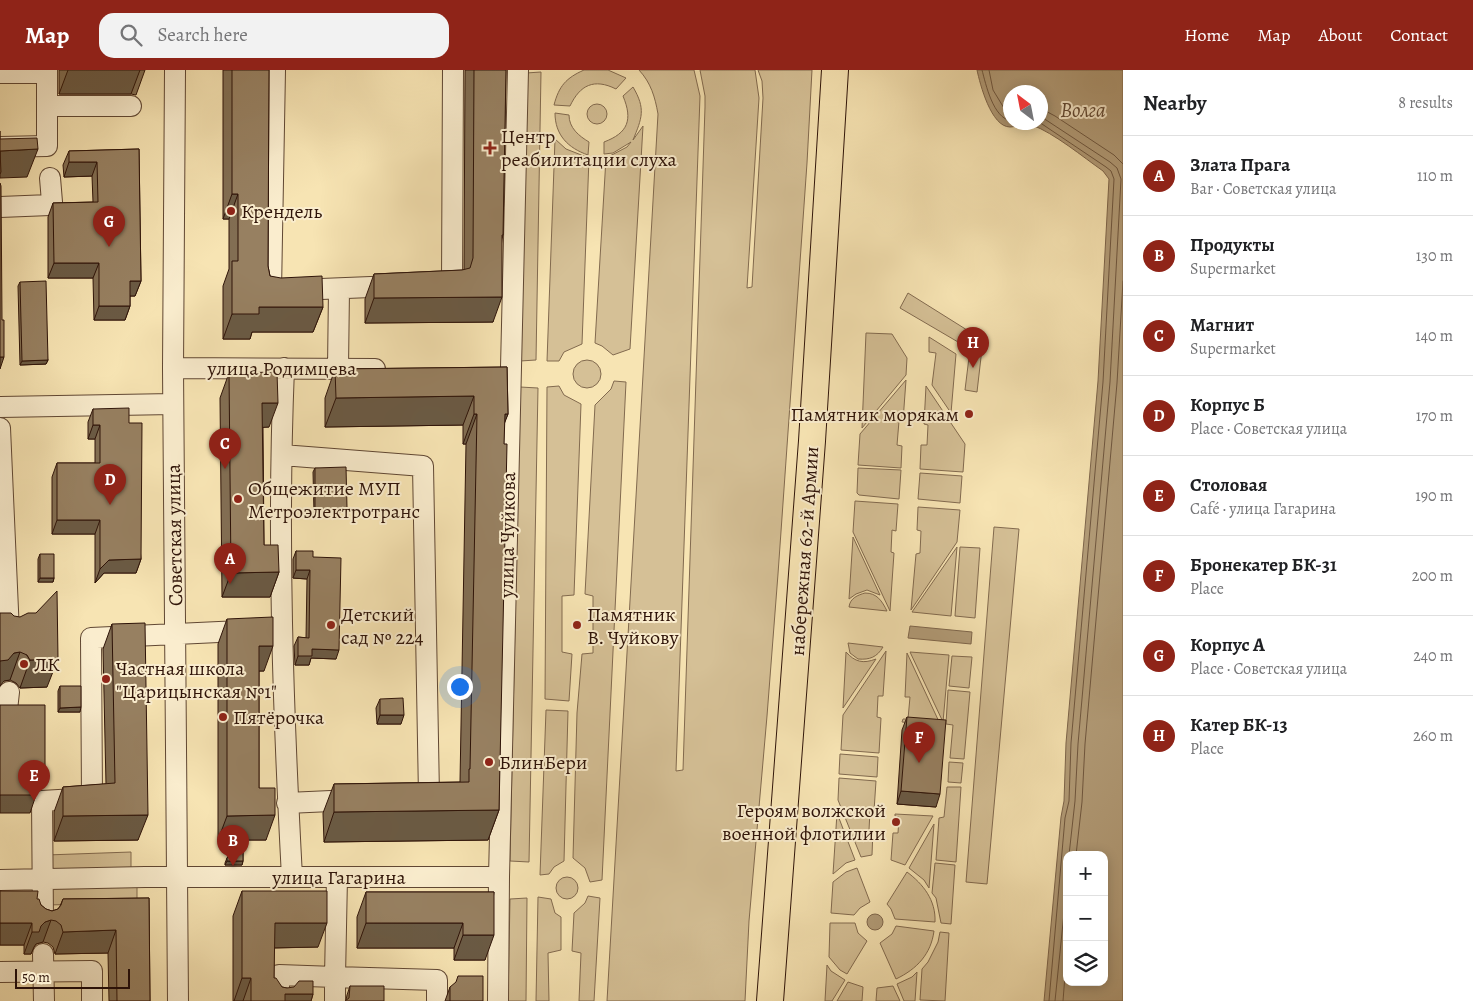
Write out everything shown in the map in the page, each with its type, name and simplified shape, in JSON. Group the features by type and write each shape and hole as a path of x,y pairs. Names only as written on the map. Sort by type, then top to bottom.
{"main road":[{"name":"набережная 62-й Армии","path":"770,1001 812,441 835,70"}],"street":[{"name":"Советская улица","path":"175,70 172,368 178,1001"},
{"path":"275,70 272,291 452,283 453,70"},
{"name":"улица Чуйкова","path":"498,1001 499,877 518,70"},
{"path":"0,73 47,71 49,163 52,202 50,205 0,207"},
{"path":"47,106 131,106"},
{"path":"0,147 49,163"},
{"path":"338,368 339,289"},
{"name":"улица Родимцева","path":"172,368 396,369"},
{"path":"284,368 282,629 287,803 292,877"},
{"path":"491,369 512,369"},
{"path":"0,406 173,404"},
{"path":"0,428 9,633"},
{"path":"282,455 423,466 428,796 400,797"},
{"path":"43,921 42,801 92,798 91,638 282,629"},
{"path":"0,710 8,710 9,692"},
{"path":"287,803 372,799"},
{"name":"улица Гагарина","path":"0,880 178,877 499,877"},
{"path":"335,1001 337,877"},
{"path":"0,972 43,963 92,971 92,1001"},
{"path":"43,963 44,1001"},
{"path":"279,1001 279,976 437,980 437,1001"}],"shaded area":[{"path":"584,70 608,70 626,78 616,89 601,84 594,84 583,88 570,106 554,105 564,83 572,76"},
{"path":"639,70 694,70 700,96 676,771 683,770 705,107 700,70 755,70 759,98 747,288 752,287 763,98 762,81 758,70 812,70 778,574 749,921 745,1001 607,1001 658,114 652,91 647,80"},
{"path":"541,72 536,360 520,361 526,73"},
{"path":"633,87 640,101 641,114 639,126 633,140 643,126 630,349 613,355 595,343 606,158 627,147 631,142 613,153 604,154 604,142 618,134 626,125 628,112 623,96"},
{"path":"597,104 604,107 607,114 604,121 597,124 590,121 587,114 590,107"},
{"path":"555,113 569,115 573,128 589,142 588,155 574,149 564,140 557,128"},
{"path":"555,139 566,149 589,158 582,344 564,352 559,361 547,361"},
{"path":"908,293 983,340 977,392 965,390 970,349 900,308"},
{"path":"866,333 892,334 907,358 906,375 862,428"},
{"path":"929,337 956,354 951,413 932,385 936,353 929,352"},
{"path":"587,360 597,364 601,374 597,384 587,388 577,384 573,374 577,364"},
{"path":"906,380 903,421 899,421 897,445 902,446 901,468 858,465 860,434"},
{"path":"614,381 626,382 602,880 590,882 585,868 573,858 577,713 582,654 593,653 593,596 585,594 595,405 611,389"},
{"path":"559,386 564,395 581,404 574,595 562,596 562,652 572,654 569,701 545,699 547,387"},
{"path":"926,386 965,444 963,472 920,469 921,445 927,445 928,425 924,424"},
{"path":"520,387 538,388 529,862 510,861"},
{"path":"858,468 901,470 899,499 859,495 857,493"},
{"path":"920,473 962,476 960,503 918,499"},
{"path":"855,501 898,504 896,531 892,530 891,552 894,553 890,611 853,532"},
{"path":"918,507 960,510 957,542 911,610 916,554 920,553 921,531 917,530"},
{"path":"994,527 1019,529 987,884 966,882"},
{"path":"853,537 880,595 867,590 849,599"},
{"path":"957,547 951,616 912,612"},
{"path":"960,547 980,548 975,618 955,616"},
{"path":"865,593 873,594 879,598 887,611 849,607 853,599"},
{"path":"848,643 883,647 873,657 858,659 850,653"},
{"path":"886,651 883,696 878,696 877,717 881,718 879,753 841,750 843,715"},
{"path":"846,652 860,661 876,659 843,708"},
{"path":"910,652 949,655 943,722"},
{"path":"907,653 941,726 902,722 903,719 908,719 910,697 905,697"},
{"path":"952,656 972,657 969,688 949,686"},
{"path":"948,690 970,692 964,759 950,758 953,725 946,724"},
{"path":"546,710 568,711 564,861 554,867 549,874 540,875"},
{"path":"840,754 878,757 877,777 839,774"},
{"path":"949,762 963,763 961,783 948,782"},
{"path":"839,778 876,781 874,811 870,811 869,830 873,830 872,855 861,857 838,800"},
{"path":"947,787 961,787 956,862 936,860 939,818 944,817"},
{"path":"837,813 855,860 846,863 833,874"},
{"path":"895,814 933,816 905,865 891,860 893,833 898,833 899,817 895,816"},
{"path":"934,824 929,888 924,880 909,868"},
{"path":"131,852 131,873 46,875 46,855"},
{"path":"935,863 955,865 951,924 941,923 936,898 932,893"},
{"path":"857,868 870,902 860,908 854,915 831,913 833,882 846,872"},
{"path":"907,872 923,887 931,900 935,922 895,919 887,904"},
{"path":"567,877 575,880 578,888 575,896 567,899 559,896 556,888 559,880"},
{"path":"137,883 137,903 46,905 45,885"},
{"path":"588,896 600,898 594,1001 579,1001 581,953 572,951 574,913 585,903"},
{"path":"538,897 551,899 555,913 561,917 561,950 548,953 549,1001 536,1001"},
{"path":"527,898 526,1001 508,1001 510,899"},
{"path":"830,923 855,923 858,933 867,941 847,974 840,970 829,957"},
{"path":"896,926 934,931 930,947 922,960 910,971 896,979 880,943 892,934"},
{"path":"940,932 949,933 945,1001 920,1000 922,969 928,962 938,942"},
{"path":"827,965 831,971 845,980 832,1001 825,1001"},
{"path":"917,972 915,1001 904,1001 897,984 912,977"},
{"path":"848,982 863,987 862,1001 837,1001"},
{"path":"893,986 900,1001 876,1001 877,988"}],"water":[{"name":"Волга","path":"977,70 1123,70 1123,1001 1044,1001 1064,801 1066,743 1098,381 1109,179 1103,171 1059,139 1043,130 1048,130 1048,85 1003,85 1003,125 992,113"},
{"path":"910,626 972,632 971,644 908,638"},
{"path":"872,914 878,914 883,919 881,928 872,930 867,925 867,919"}],"building":[{"path":"232,70 269,70 268,266 270,276 281,278 322,276 323,307 259,307 259,314 232,314 232,261 238,261 238,194 232,194"},
{"path":"474,70 506,70 502,297 374,298 374,274 470,268 473,258"},
{"path":"37,138 38,149 0,151 0,139"},
{"path":"139,149 141,281 130,281 130,306 99,306 99,263 54,263 53,203 98,202 97,162 69,162 69,151"},
{"path":"0,183 2,320 4,320 4,357 0,357"},
{"path":"46,281 48,360 22,361 20,282"},
{"path":"507,367 508,414 505,414 504,444 507,444 499,810 334,812 334,784 469,782 477,414 474,414 474,396 336,398 335,369"},
{"name":"Общежитие МУП Метроэлектротранс","path":"277,372 278,403 262,403 264,545 278,545 279,572 231,573 229,373"},
{"path":"129,408 129,423 142,423 141,559 109,560 100,569 100,520 57,520 57,463 100,463 100,425 93,425 93,409"},
{"path":"346,467 347,508 315,509 315,468"},
{"name":"Детский сад № 224","path":"296,551 313,551 313,557 341,558 339,650 312,649 312,656 298,656 298,637 309,638 310,570 296,570"},
{"path":"40,554 54,554 54,578 40,578"},
{"path":"57,591 58,659 30,660 27,655 20,652 14,653 8,660 0,661 0,613 11,613 14,616 20,617 28,613 36,613"},
{"path":"273,617 273,646 259,646 259,788 275,788 275,815 227,816 227,619"},
{"path":"145,623 148,815 63,816 63,787 115,783 112,624"},
{"path":"60,686 81,686 81,707 60,708"},
{"path":"403,698 404,715 380,715 380,699"},
{"path":"0,705 45,705 45,773 38,779 36,795 0,795"},
{"path":"907,717 946,720 940,794 901,791"},
{"path":"243,838 243,861 227,861 227,858"},
{"path":"0,891 38,891 37,899 39,899 41,905 52,911 58,909 63,899 149,898 150,1001 117,1001 116,930 63,932 61,925 51,920 41,926 39,932 32,932 32,923 0,923"},
{"path":"242,891 327,891 327,923 275,923 274,978 282,987 287,988 294,987 299,981 313,981 313,994 285,994 285,1001 251,1001 251,978 242,978"},
{"path":"366,892 494,892 494,935 463,935 463,923 366,923"},
{"path":"458,976 483,976 483,1001 450,1001 450,987 456,982"},
{"path":"350,986 384,986 384,1001 345,1001 349,998"}],"place":[{"name":"Центр реабилитации слуха","path":"490,148"},
{"name":"Крендель","path":"231,211"},
{"name":"Корпус А","path":"109,247"},
{"name":"Катер БК-13","path":"973,368"},
{"name":"Памятник морякам","path":"969,414"},
{"name":"Магнит","path":"225,469"},
{"name":"Общежитие МУП Метроэлектротранс","path":"238,499"},
{"name":"Корпус Б","path":"110,505"},
{"name":"Злата Прага","path":"230,584"},
{"name":"Детский сад № 224","path":"331,625"},
{"name":"Памятник В. Чуйкову","path":"577,625"},
{"name":"ЛК","path":"24,664"},
{"name":"Частная школа \"Царицынская №1\"","path":"106,679"},
{"name":"Пятёрочка","path":"223,717"},
{"name":"БлинБери","path":"489,762"},
{"name":"Бронекатер БК-31","path":"919,763"},
{"name":"Столовая","path":"34,801"},
{"name":"Героям волжской военной флотилии","path":"896,822"},
{"name":"Продукты","path":"233,866"}]}
